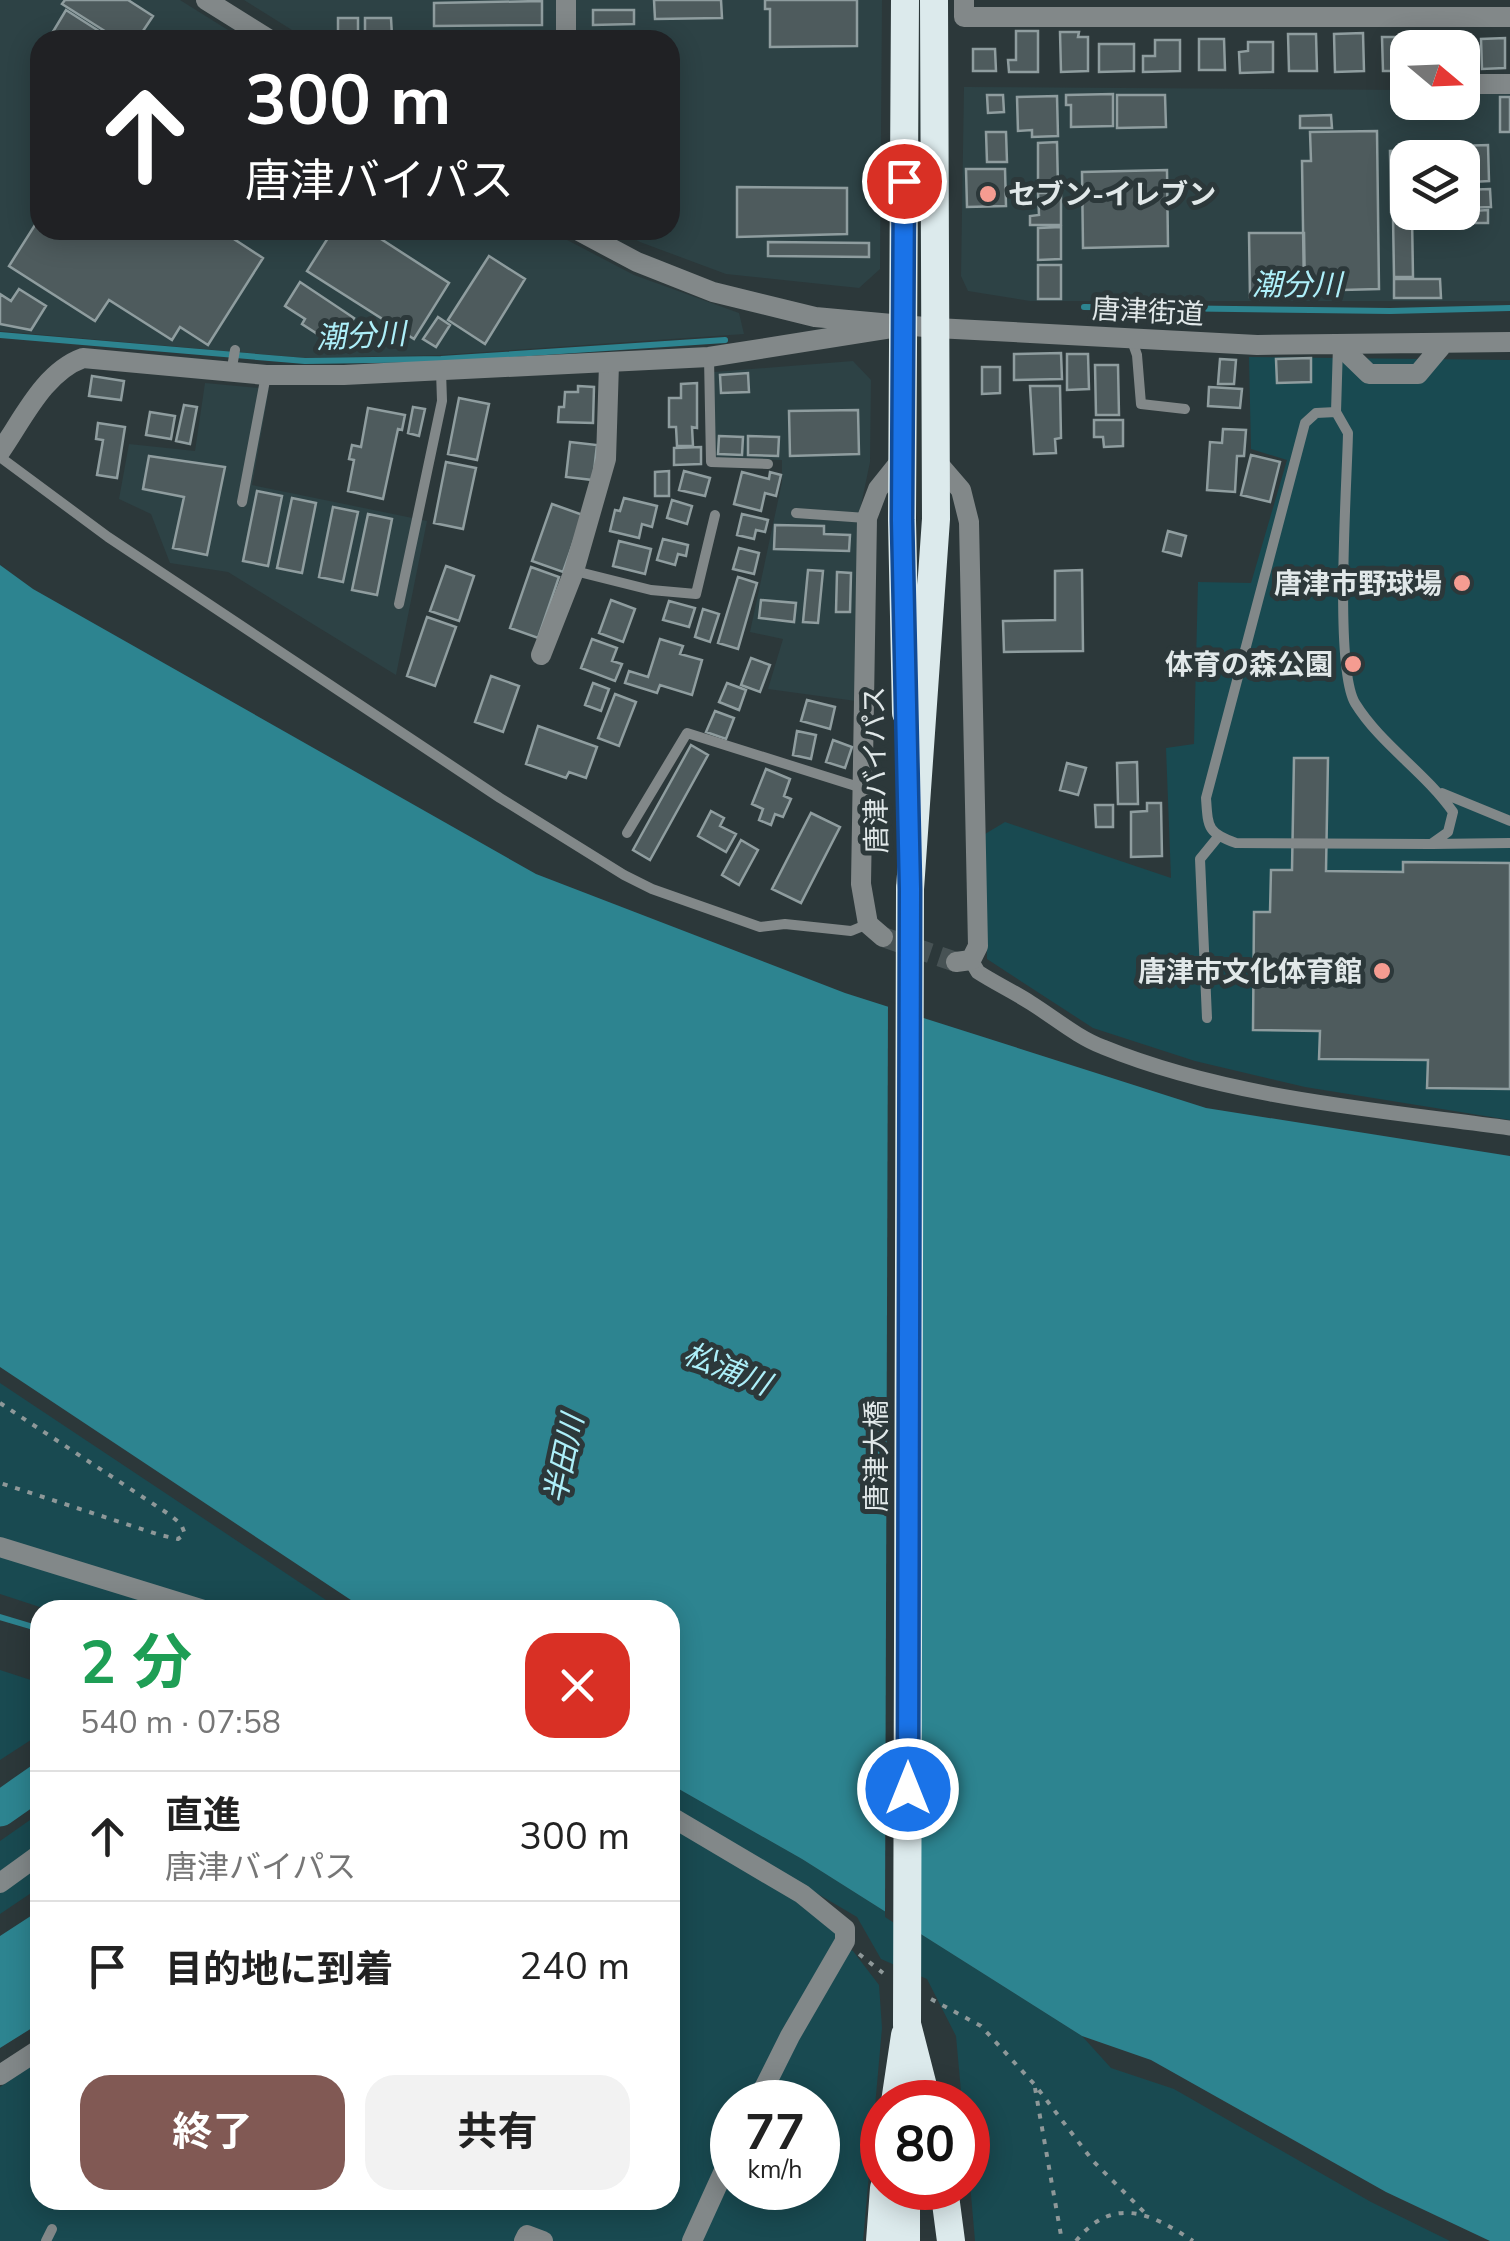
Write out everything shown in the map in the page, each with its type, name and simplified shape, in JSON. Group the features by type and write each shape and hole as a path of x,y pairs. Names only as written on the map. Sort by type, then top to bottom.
{"highway":[{"name":"唐津バイパス","path":"904,0 902,458 910,889"},
{"name":"唐津バイパス","path":"910,889 936,519 934,0"},
{"name":"唐津大橋","path":"907,2024 910,889"},
{"path":"898,2080 907,2024"},
{"path":"906,2080 907,2024"},
{"path":"907,2024 922,2080"},
{"path":"880,2241 882,2210"},
{"path":"906,2210 906,2241"},
{"path":"947,2210 952,2241"}],"street":[{"path":"206,0 234,8 259,30"},
{"path":"566,0 566,30"},
{"path":"964,0 964,18 1076,9 1419,9 1510,18"},
{"path":"1480,84 1510,84"},
{"path":"596,240 637,262 713,292 815,317 904,326"},
{"path":"0,454 53,376 66,364 83,358 233,361 266,375 441,371 710,357 904,326"},
{"name":"唐津街道","path":"904,326 1257,344 1510,342"},
{"path":"1338,344 1369,374 1418,374 1444,342"},
{"path":"541,655 574,570 606,459 609,364"},
{"path":"876,931 860,884 868,518 878,489 902,458"},
{"path":"936,461 962,490 969,522 978,946 963,961 1100,1046 1144,1062 1224,1084 1510,1128"},
{"path":"0,1547 172,1600"},
{"path":"680,1822 802,1894 846,1929 846,1940 768,2080"},
{"path":"0,1883 30,1861"},
{"path":"0,2076 30,2056"},
{"path":"692,2241 710,2201"},
{"path":"524,2241 527,2235 543,2241"}],"lane":[{"path":"1132,338 1141,404 1185,409"},
{"path":"1338,344 1336,412 1348,433 1344,658 1352,698 1373,729 1438,791 1453,812 1448,832 1431,844"},
{"path":"710,357 711,462 768,464"},
{"path":"399,604 442,401 441,371"},
{"path":"242,502 266,375"},
{"path":"1336,412 1316,413 1305,423 1206,798 1208,824 1218,837 1236,843 1510,844"},
{"path":"0,454 108,537 500,798 624,875 652,889 760,927 785,924 876,931"},
{"path":"796,513 868,518"},
{"path":"574,570 651,590 696,594 715,515"},
{"path":"627,833 687,733 862,788"},
{"path":"1438,791 1510,821"},
{"path":"1207,1018 1200,859 1218,837"},
{"path":"46,2241 52,2229"}],"path":[{"path":"0,1403 170,1515 181,1524 185,1534 178,1538 160,1535 0,1483"},
{"path":"981,2026 1035,2085 1093,2161 1148,2216"},
{"path":"1035,2085 1062,2241"},
{"path":"1076,2241 1089,2224 1124,2210 1162,2220 1193,2241"}],"shaded area":[{"path":"0,0 180,0 228,30 30,30 30,240 567,240 634,275 739,313 744,334 440,355 304,358 0,331"},
{"path":"244,0 882,0 880,269 859,288 726,274 636,240 680,240 680,30 292,30"},
{"path":"964,87 1390,90 1390,120 1480,120 1480,90 1510,91 1510,301 1030,301 968,291 961,276"},
{"name":"体育の森公園","path":"1249,357 1510,360 1510,1120 1305,1087 1195,1061 1093,1028 987,959 985,834 1005,822 1171,878 1166,748 1194,744 1198,582 1251,583 1287,460 1251,449"},
{"path":"853,361 871,380 870,462 860,510 856,701 768,689 783,639 750,632 782,482 782,460 713,458 714,372"},
{"path":"205,383 269,389 252,485 427,521 396,675 228,572 170,563 151,514 119,499 129,444 195,451"},
{"path":"0,1383 326,1600 30,1600 30,1604 0,1594"},
{"path":"0,1670 30,1680 30,1740 0,1760"},
{"path":"680,1790 802,1859 1082,2036 1111,2068 1174,2089 1371,2202 1450,2241 975,2241 972,2210 990,2210 990,2080 960,2080 956,2036 927,1979 881,1959 857,1917 680,1813"},
{"path":"30,1820 30,1894 0,1914 0,1841"},
{"path":"680,1825 840,1929 841,1946 853,1951 879,1985 882,2028 877,2080 860,2080 860,2210 866,2210 863,2241 0,2241 0,2087 30,2067 30,2210 680,2210"}],"water":[{"path":"0,565 33,589 536,874 845,993 1206,1108 1510,1156 1510,2241 1490,2241 1386,2192 1151,2060 1082,2036 802,1859 680,1790 680,1600 351,1600 0,1367"},
{"path":"30,1916 30,2029 0,2048 0,1936"}],"pier":[{"path":"888,1001 923,1012 920,1940 885,1917"}],"building":[{"path":"65,0 128,0 153,16 144,30 103,30 62,4"},
{"path":"654,0 721,0 722,18 655,19"},
{"path":"765,0 857,0 857,46 770,47 770,9 765,9"},
{"path":"542,1 542,25 434,26 434,3"},
{"path":"66,10 97,30 54,30"},
{"path":"593,10 634,10 634,24 593,25"},
{"path":"338,18 358,18 358,30 338,30"},
{"path":"365,18 391,18 392,30 365,30"},
{"path":"1016,31 1038,31 1038,72 1009,72 1008,60 1016,60"},
{"path":"1060,32 1079,32 1078,37 1088,37 1088,71 1061,72"},
{"path":"1363,33 1364,71 1335,72 1334,34"},
{"path":"1288,34 1316,34 1317,71 1289,71"},
{"path":"1382,37 1390,37 1390,71 1383,71"},
{"path":"1505,38 1505,68 1482,69 1481,39"},
{"path":"1199,39 1224,39 1225,70 1199,70"},
{"path":"1155,40 1180,40 1180,71 1143,72 1143,56 1155,56"},
{"path":"1248,42 1273,42 1273,72 1240,73 1239,52 1248,51"},
{"path":"1099,44 1134,44 1134,71 1099,72"},
{"path":"973,49 995,49 996,71 973,71"},
{"path":"1113,94 1113,126 1071,127 1071,105 1066,105 1066,95"},
{"path":"987,95 1003,95 1004,112 988,113"},
{"path":"1117,95 1165,95 1166,127 1117,128"},
{"path":"1057,96 1058,136 1032,137 1032,130 1018,131 1017,97"},
{"path":"1500,97 1510,97 1510,132 1500,132"},
{"path":"1331,115 1332,128 1300,128 1300,116"},
{"path":"1377,131 1379,289 1304,291 1302,161 1311,161 1310,132"},
{"path":"986,132 1006,132 1007,162 987,162"},
{"path":"1057,142 1058,187 1038,187 1038,143"},
{"path":"1480,145 1488,145 1489,181 1480,182"},
{"path":"966,169 1005,169 1006,206 967,207"},
{"path":"1167,170 1168,246 1083,248 1082,172"},
{"path":"737,187 847,188 847,234 737,237"},
{"path":"1480,189 1490,189 1491,207 1480,207"},
{"path":"1038,193 1061,193 1061,225 1030,225 1030,216 1039,215"},
{"path":"1488,210 1488,223 1480,223 1480,211"},
{"path":"1061,227 1061,259 1038,260 1038,228"},
{"path":"1393,230 1412,230 1413,277 1394,277"},
{"path":"30,233 30,240 235,240 263,258 208,345 180,327 172,340 109,300 95,321 9,266"},
{"path":"1249,233 1304,233 1305,296 1250,297"},
{"path":"327,240 382,240 449,283 414,339 307,271"},
{"path":"768,242 869,243 869,257 768,256"},
{"path":"489,256 525,279 485,344 448,320"},
{"path":"1038,265 1061,265 1061,299 1038,299"},
{"path":"1394,279 1440,279 1441,298 1394,298"},
{"path":"300,282 354,318 336,346 302,324 305,319 285,306"},
{"path":"19,289 46,306 31,330 0,324 0,294 11,301"},
{"path":"438,317 450,325 436,347 423,339"},
{"path":"1061,353 1062,379 1014,380 1014,354"},
{"path":"1067,354 1088,354 1089,389 1067,390"},
{"path":"1311,358 1311,382 1277,383 1276,359"},
{"path":"1220,359 1236,360 1234,384 1218,384"},
{"path":"1095,365 1118,365 1119,415 1096,415"},
{"path":"982,367 1000,367 1000,393 982,394"},
{"path":"748,373 749,392 721,393 720,375"},
{"path":"92,376 124,381 121,400 89,396"},
{"path":"697,383 693,446 677,446 676,427 669,427 669,398 681,398 681,384"},
{"path":"578,386 594,387 593,423 558,422 565,392 578,392"},
{"path":"1030,386 1060,386 1061,438 1055,439 1056,453 1034,454"},
{"path":"1209,387 1242,389 1240,408 1208,406"},
{"path":"459,398 489,404 477,460 448,454"},
{"path":"184,405 197,407 190,444 176,441"},
{"path":"413,407 425,409 419,436 408,433"},
{"path":"368,408 405,415 402,430 398,429 383,499 348,491 354,460 349,459 352,445 361,447"},
{"path":"858,410 859,454 790,456 789,411"},
{"path":"150,412 175,416 171,439 146,435"},
{"path":"1094,420 1123,420 1123,446 1104,447 1103,437 1094,437"},
{"path":"98,423 125,427 117,478 97,475 103,440 96,439"},
{"path":"1223,429 1246,430 1244,456 1237,456 1235,492 1207,490 1210,442 1222,443"},
{"path":"719,436 743,437 742,455 718,454"},
{"path":"748,436 779,437 778,456 748,455"},
{"path":"570,442 597,445 593,480 566,477"},
{"path":"701,447 701,464 674,465 674,448"},
{"path":"1251,455 1280,462 1270,502 1241,495"},
{"path":"149,456 225,467 207,555 173,548 184,497 143,489"},
{"path":"446,462 476,468 463,529 434,523"},
{"path":"669,471 669,496 655,496 655,472"},
{"path":"684,471 710,478 705,496 679,490"},
{"path":"742,472 769,479 770,472 781,475 776,496 765,493 761,511 734,504"},
{"path":"257,491 282,496 268,566 243,561"},
{"path":"292,498 316,503 302,573 277,568"},
{"path":"624,498 657,506 652,527 642,524 639,538 610,531 615,510 620,511"},
{"path":"672,500 692,506 687,524 667,518"},
{"path":"552,504 583,515 563,572 532,561"},
{"path":"333,507 358,512 343,582 319,577"},
{"path":"368,514 392,519 377,595 352,590"},
{"path":"742,514 768,520 765,532 756,530 754,539 737,535"},
{"path":"775,525 824,526 824,534 850,535 849,551 774,549"},
{"path":"1168,531 1186,536 1181,556 1163,551"},
{"path":"663,539 688,545 686,556 678,554 675,565 657,560"},
{"path":"619,541 651,549 645,574 613,566"},
{"path":"739,548 759,553 754,574 733,569"},
{"path":"446,566 474,576 459,621 430,611"},
{"path":"531,567 559,577 538,638 510,628"},
{"path":"808,570 823,571 818,623 803,622"},
{"path":"1082,570 1083,651 1004,652 1003,621 1055,620 1055,571"},
{"path":"837,572 851,573 850,612 836,612"},
{"path":"738,577 757,583 738,649 718,643"},
{"path":"611,600 635,609 623,642 599,633"},
{"path":"761,600 796,603 794,622 759,618"},
{"path":"669,601 695,608 689,627 663,620"},
{"path":"703,609 719,614 710,642 695,637"},
{"path":"427,617 456,627 435,686 407,676"},
{"path":"592,639 617,648 612,661 622,664 615,681 581,668"},
{"path":"660,639 683,646 680,654 702,660 692,695 660,685 657,693 625,683 629,671 648,677"},
{"path":"751,658 770,665 760,692 741,685"},
{"path":"491,676 519,686 503,732 475,722"},
{"path":"593,683 609,689 601,711 585,705"},
{"path":"727,683 746,690 739,710 719,702"},
{"path":"615,694 636,702 619,746 598,738"},
{"path":"807,700 835,707 830,729 801,721"},
{"path":"715,711 734,718 726,739 706,732"},
{"path":"538,726 597,747 586,778 569,772 566,778 526,764"},
{"path":"797,731 816,735 811,759 793,755"},
{"path":"833,740 852,747 845,768 826,762"},
{"path":"691,745 708,755 650,860 633,850"},
{"name":"唐津市文化体育館","path":"1294,758 1328,758 1326,871 1403,872 1403,862 1510,863 1510,1089 1427,1088 1428,1060 1319,1059 1320,1031 1253,1030 1254,912 1270,912 1271,870 1292,870"},
{"path":"1137,762 1138,804 1118,804 1117,763"},
{"path":"1067,763 1086,768 1078,795 1060,790"},
{"path":"766,769 790,779 784,796 791,799 783,817 775,814 771,825 759,820 763,809 752,804"},
{"path":"1147,803 1161,803 1162,856 1131,857 1131,812 1147,811"},
{"path":"1095,805 1113,805 1113,827 1096,827"},
{"path":"711,811 724,818 720,826 736,834 726,852 698,836"},
{"path":"811,813 840,827 801,903 772,889"},
{"path":"741,840 758,850 739,885 722,875"}],"waterway":[{"name":"潮分川","path":"1084,307 1390,311 1510,308"},
{"name":"潮分川","path":"0,335 305,361 441,359 725,340"},
{"path":"0,1617 30,1626"},
{"path":"0,1809 30,1788"}],"tunnel":[{"path":"883,937 956,962"}],"place":[{"name":"セブン-イレブン","path":"988,194"},
{"name":"唐津市野球場","path":"1462,583"},
{"name":"体育の森公園","path":"1353,664"},
{"name":"唐津市文化体育館","path":"1382,971"}],"route":[{"path":"904,181 902,520 910,889 908,1789"}],"water label":[{"name":"松浦川","path":"727,1369"},
{"name":"半田川","path":"564,1459"}]}
